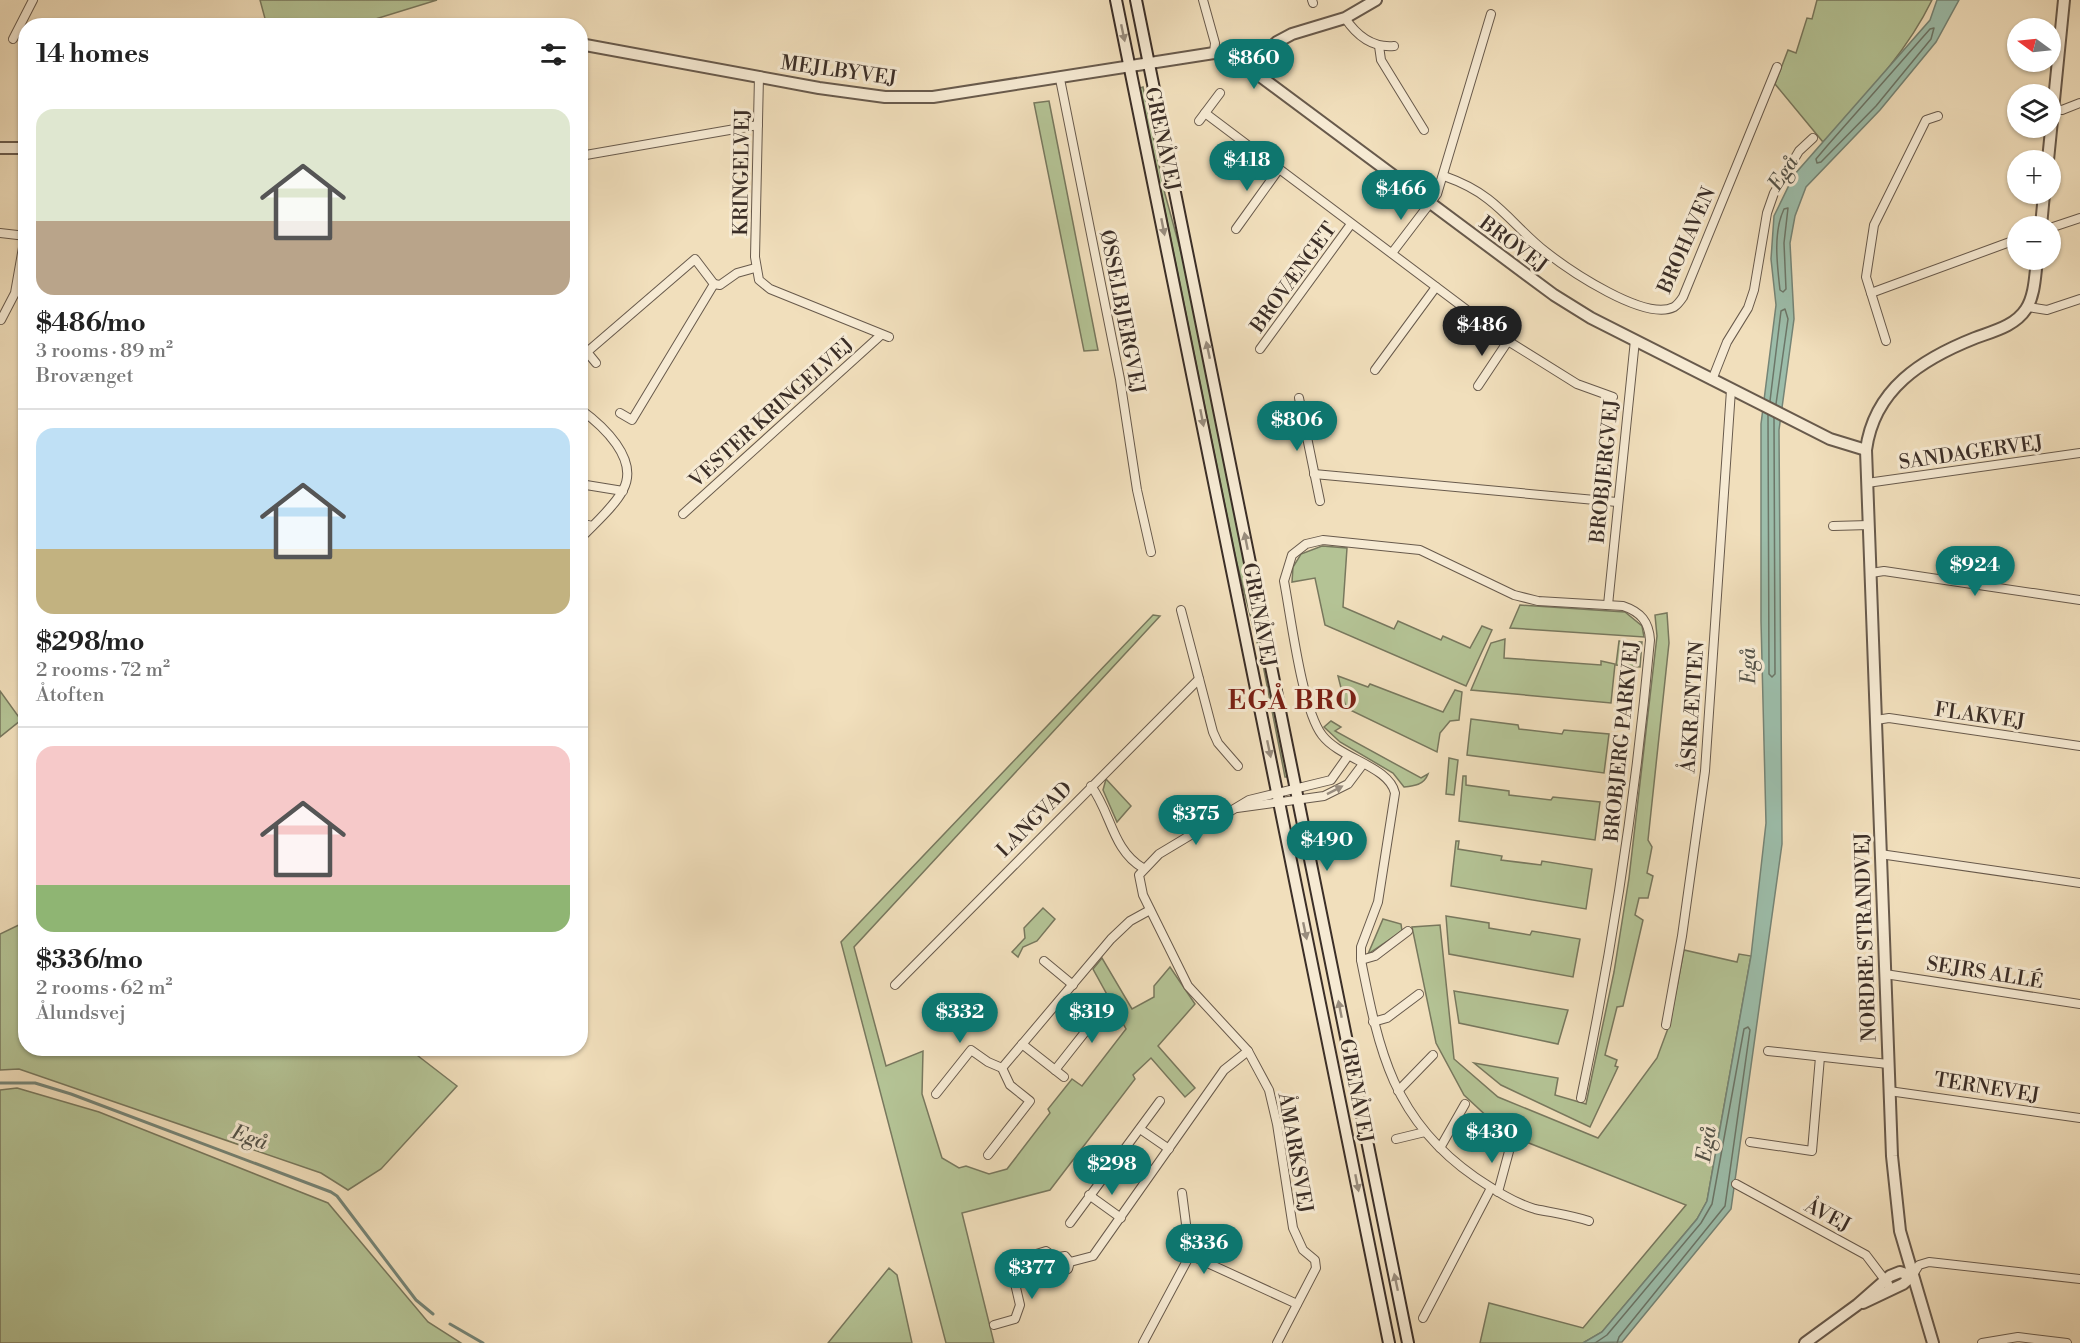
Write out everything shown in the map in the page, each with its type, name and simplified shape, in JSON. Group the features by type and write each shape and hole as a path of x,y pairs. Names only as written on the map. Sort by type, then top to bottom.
{"street":[{"path":"24,18 33,0"},
{"name":"GRENÅVEJ","path":"1116,0 1389,1343"},
{"name":"GRENÅVEJ","path":"1136,0 1408,1343"},
{"path":"1203,0 1215,43 1214,53"},
{"path":"1249,68 1277,42 1292,34 1346,18 1376,0"},
{"path":"2055,84 2064,0"},
{"path":"1392,254 1430,203 1444,176 1491,14"},
{"path":"1346,18 1355,32 1379,46 1394,46"},
{"path":"13,39 18,29"},
{"name":"MEJLBYVEJ","path":"588,45 885,97 933,97 1060,79 1150,63"},
{"path":"1379,46 1381,60 1424,130"},
{"name":"BROVEJ","path":"1150,63 1214,53 1233,58 1545,289 1591,318 1830,439 1866,450"},
{"name":"BROHAVEN","path":"1444,176 1467,184 1490,201 1545,251 1594,284 1649,308 1661,310 1675,307 1683,297 1777,67"},
{"name":"KRINGELVEJ","path":"755,268 759,76"},
{"name":"ØSSELBJERGVEJ","path":"1060,79 1120,379 1137,490 1151,552"},
{"path":"1199,121 1220,93"},
{"path":"2061,110 2080,103"},
{"name":"BROVÆNGET","path":"1205,113 1508,341 1577,384 1613,397"},
{"path":"1886,341 1866,277 1874,225 1926,120 1938,116"},
{"path":"588,155 758,125"},
{"path":"1712,380 1726,342 1748,308 1754,290 1767,213 1774,193 1799,151 1813,138"},
{"path":"0,148 18,148"},
{"path":"1236,229 1279,169"},
{"path":"2061,224 2080,218"},
{"name":"BROVÆNGET","path":"1260,349 1351,224"},
{"path":"0,233 18,235"},
{"path":"1871,293 2007,243"},
{"path":"588,351 695,259 714,284 720,285 737,273 755,268"},
{"name":"VESTER KRINGELVEJ","path":"683,514 885,336 770,289 759,280 755,268"},
{"path":"2036,270 2028,307 2047,310 2080,299"},
{"path":"1,320 15,293 18,276"},
{"path":"620,413 632,420 714,284"},
{"path":"1375,370 1436,287"},
{"name":"NORDRE STRANDVEJ","path":"1933,1343 1912,1275 1897,1207 1889,1091 1866,450 1877,411 1903,377 1942,351 2007,326 2028,307"},
{"name":"BROBJERGVEJ","path":"1608,605 1635,340"},
{"path":"1478,386 1508,341"},
{"path":"588,353 596,363"},
{"name":"ÅSKRÆNTEN","path":"1666,1025 1682,936 1705,771 1731,390"},
{"path":"1299,398 1320,501"},
{"path":"588,417 611,438 624,459 627,475 623,491 588,530"},
{"name":"SANDAGERVEJ","path":"1867,483 2080,453"},
{"path":"1314,474 1617,502"},
{"path":"588,485 623,491"},
{"path":"588,525 592,526"},
{"path":"1833,526 1869,525"},
{"name":"BROBJERG PARKVEJ","path":"1581,1098 1621,888 1636,780 1651,638 1643,617 1634,610 1608,605 1538,601 1514,595 1419,550 1323,540 1306,544 1287,563 1284,581 1313,720 1331,745 1388,778 1395,793 1378,902 1361,947 1361,960 1373,1022 1386,1067 1398,1091 1425,1132 1459,1166 1494,1190 1535,1208 1563,1212 1589,1221"},
{"path":"1871,573 1884,571 2080,600"},
{"path":"1181,610 1218,743 1238,766"},
{"name":"LANGVAD","path":"895,985 1090,786 1199,679"},
{"name":"FLAKVEJ","path":"1876,720 1889,718 2080,746"},
{"path":"1297,794 1331,780 1348,756"},
{"path":"1090,786 1123,850 1143,868 1159,854 1209,822 1237,808 1297,794 1336,792 1353,778 1364,764"},
{"path":"1880,854 2080,883"},
{"name":"ÅMARKSVEJ","path":"1143,868 1139,883 1188,986 1248,1051 1269,1090 1277,1124 1293,1228 1303,1250 1315,1260 1316,1268 1297,1304"},
{"path":"1002,1068 1120,929 1150,910"},
{"path":"1361,960 1375,956 1408,931"},
{"path":"1044,961 1073,985"},
{"name":"SEJRS ALLÉ","path":"1885,974 2080,1004"},
{"path":"1373,1022 1387,1018 1419,994"},
{"path":"1055,1070 1108,1003"},
{"path":"1022,1044 1064,1077"},
{"path":"936,1094 971,1050 1002,1068 1010,1085 1030,1101 988,1155"},
{"path":"1070,1262 1093,1256 1224,1070 1248,1051"},
{"path":"1768,1051 1888,1064"},
{"path":"1398,1091 1433,1055"},
{"path":"1750,1142 1812,1151 1820,1057"},
{"name":"TERNEVEJ","path":"1889,1091 2080,1118"},
{"path":"1070,1223 1160,1101"},
{"path":"1440,1148 1465,1104"},
{"path":"1140,1129 1169,1149"},
{"path":"1396,1140 1425,1132"},
{"path":"1423,1318 1494,1190 1511,1144"},
{"name":"ÅVEJ","path":"1736,1184 1866,1255 1888,1284"},
{"path":"1143,1343 1190,1255 1182,1193"},
{"path":"1089,1195 1121,1218"},
{"path":"994,1325 1015,1318 1020,1305 1010,1262 1046,1251 1056,1258 1065,1256 1070,1262"},
{"path":"1190,1255 1297,1304 1277,1343"},
{"path":"1056,1258 1054,1266 1060,1271 1068,1269 1070,1262"},
{"path":"1805,1343 1888,1284 1900,1272 1912,1275 1919,1266 1929,1262 2080,1279"},
{"path":"1982,1343 2018,1337 2067,1343"}],"shaded area":[{"path":"260,0 437,0 379,18 265,18"},
{"path":"1817,0 1932,0 1897,57 1823,142 1775,84 1788,50 1796,53 1807,18 1812,19"},
{"path":"1143,87 1165,194 1185,267 1288,777 1285,777 1263,665 1236,560 1140,88"},
{"path":"1049,101 1098,350 1084,351 1034,103"},
{"path":"1322,546 1347,548 1343,607 1394,629 1398,621 1441,640 1443,636 1470,648 1482,626 1492,630 1466,686 1325,625 1315,578 1292,582 1293,567 1301,554"},
{"path":"1520,605 1625,612 1642,626 1644,637 1510,628"},
{"path":"1667,613 1669,643 1648,840 1652,847 1647,873 1653,876 1648,898 1639,898 1635,915 1643,920 1623,1006 1617,1007 1605,1055 1617,1060 1615,1066 1618,1067 1590,1127 1501,1085 1474,1063 1558,1078 1555,1095 1586,1104 1614,972 1629,878 1657,636 1655,615"},
{"path":"1153,615 1160,616 854,947 886,1066 923,1051 922,1094 942,1158 959,1168 966,1166 989,1174 1007,1169 1050,1113 1048,1109 1072,1079 1082,1086 1126,1029 1093,969 1102,958 1132,1009 1154,997 1154,986 1170,967 1195,1004 1158,1046 1195,1088 1185,1097 1151,1058 1133,1075 1135,1079 1050,1190 962,1213 994,1343 946,1343 841,942"},
{"path":"1505,639 1504,658 1601,665 1601,661 1615,664 1611,703 1471,690 1491,643"},
{"path":"1619,641 1642,642 1640,667 1616,665"},
{"path":"1338,676 1368,687 1370,684 1443,712 1455,690 1462,692 1459,720 1450,721 1440,733 1437,752 1346,708"},
{"path":"0,691 18,716 18,722 0,737"},
{"path":"1471,719 1518,725 1519,729 1562,734 1564,730 1609,734 1604,773 1467,755"},
{"path":"1331,721 1341,727 1335,731 1421,778 1428,774 1426,778 1418,784 1404,787 1393,773 1340,742 1324,727"},
{"path":"1449,758 1458,760 1454,795 1446,794"},
{"path":"1463,776 1466,776 1466,785 1509,791 1509,795 1600,802 1595,840 1459,821"},
{"path":"1106,779 1131,806 1117,822 1103,790"},
{"path":"1456,841 1459,841 1458,849 1502,856 1501,860 1541,865 1542,861 1592,869 1586,909 1451,886"},
{"path":"1043,908 1055,919 1037,941 1023,947 1018,957 1012,952 1025,938 1024,928"},
{"path":"1446,916 1489,923 1489,928 1530,935 1532,931 1580,939 1573,977 1449,954"},
{"path":"1383,919 1401,924 1402,931 1368,954"},
{"path":"18,925 18,1056 418,1056 457,1086 381,1169 348,1190 321,1173 19,1069 0,1070 0,934"},
{"path":"1440,925 1454,1059 1498,1097 1598,1138 1657,1058 1670,1023 1684,950 1737,962 1739,954 1751,956 1707,1201 1697,1219 1602,1332 1583,1343 1480,1343 1489,1303 1583,1328 1686,1205 1506,1134 1464,1095 1436,1043 1412,927"},
{"path":"1454,991 1568,1010 1558,1044 1459,1023"},
{"path":"17,1088 99,1112 328,1203 428,1322 461,1343 0,1343 0,1090"},
{"path":"889,1268 897,1275 912,1343 828,1343"}],"water":[{"path":"1937,0 1959,0 1936,42 1880,110 1806,187 1795,216 1790,243 1794,319 1779,430 1782,844 1731,1209 1622,1342 1583,1343 1602,1332 1697,1219 1707,1201 1751,956 1766,823 1761,621 1761,424 1776,305 1771,259 1774,216 1794,175 1930,20"}],"waterway":[{"name":"Egå","path":"0,1083 35,1083 71,1094 331,1192 337,1196 416,1300 433,1314"},
{"name":"Egå","path":"450,1324 483,1343"}],"district":[{"name":"EGÅ BRO","path":"1293,700"}]}
